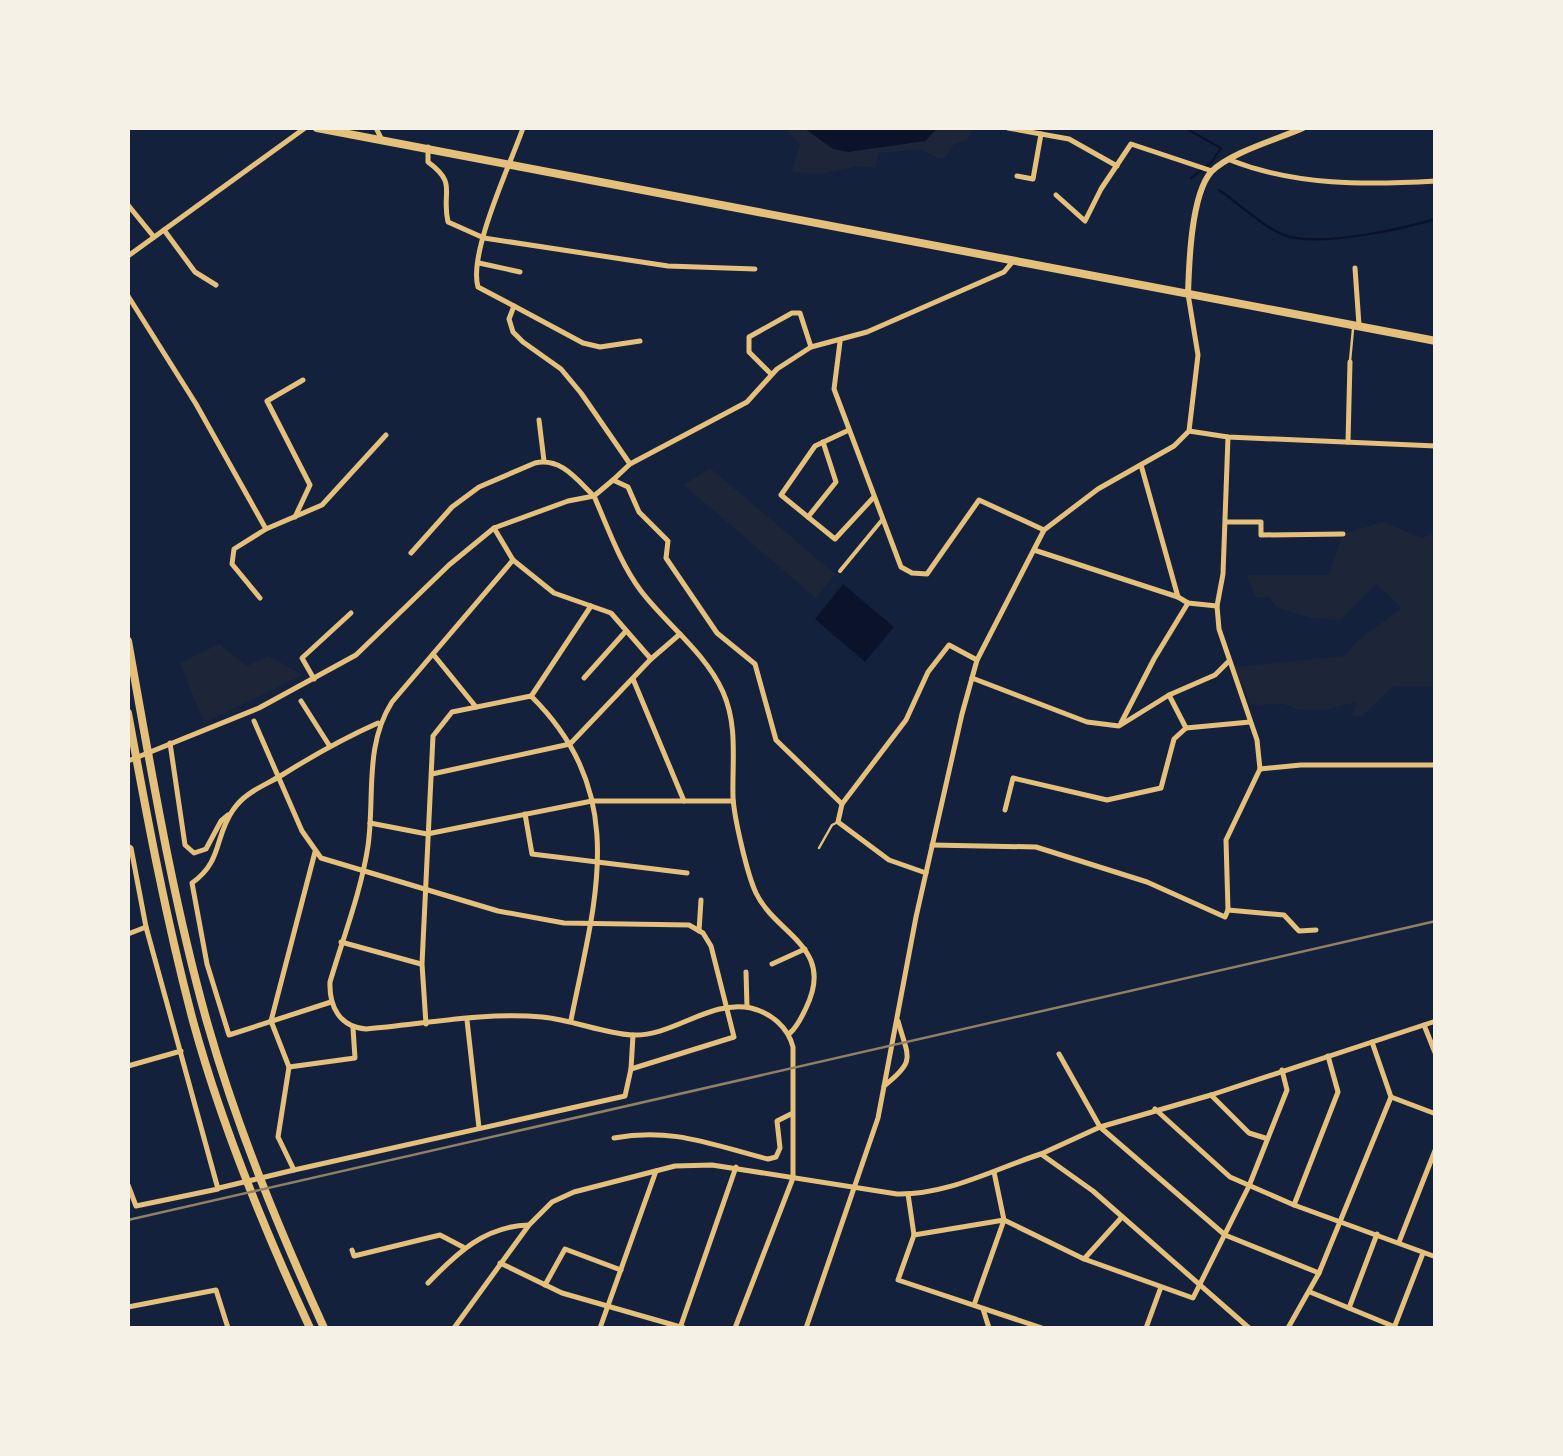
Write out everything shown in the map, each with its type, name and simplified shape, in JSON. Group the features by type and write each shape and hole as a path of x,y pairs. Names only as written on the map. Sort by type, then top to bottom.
{"main road":[{"path":"317,128 1436,341"},
{"path":"1188,294 1198,203 1212,172 1302,128"},
{"path":"128,641 173,888 207,1022 276,1223 324,1328"},
{"path":"128,713 160,890 194,1024 262,1224 310,1328"}],"street":[{"path":"128,256 305,128"},
{"path":"376,128 381,138"},
{"path":"523,128 484,238 474,276 478,287 583,343 600,347 640,341"},
{"path":"1008,128 1069,140 1116,166"},
{"path":"1017,176 1033,179 1041,134"},
{"path":"1056,195 1085,221 1131,144 1212,172"},
{"path":"428,148 428,162 443,173 449,186 444,207 448,222 484,238 668,266 754,269"},
{"path":"1230,160 1323,182 1436,182"},
{"path":"128,204 154,237"},
{"path":"164,230 194,272 216,285"},
{"path":"128,760 258,708 356,655 449,565 494,528 568,500 594,496 630,464 747,402 772,374 811,347 840,342 1004,272 1015,260"},
{"path":"478,263 520,272"},
{"path":"1354,268 1356,326"},
{"path":"806,1328 878,1118 932,845 978,660 1044,530 1068,509 1174,446 1189,432 1198,355 1188,294"},
{"path":"128,296 196,404 266,529"},
{"path":"514,306 508,320 513,332 560,369 630,464"},
{"path":"772,374 748,352 750,336 792,312 800,313 811,347"},
{"path":"840,342 834,390 900,566 912,573 927,574 978,500 1044,530"},
{"path":"1348,442 1350,362"},
{"path":"295,517 310,486 267,402 303,380"},
{"path":"539,420 544,460"},
{"path":"849,430 815,446 781,495 834,539 873,498"},
{"path":"1189,432 1436,446"},
{"path":"260,598 232,564 234,549 266,529 322,505 386,435"},
{"path":"932,845 1036,847 1147,882 1225,917 1226,840 1260,769 1257,740 1228,662 1216,606 1224,574 1228,437"},
{"path":"808,517 836,482 822,441"},
{"path":"410,553 452,507 479,487 544,460 560,464 594,496 623,564 642,592 713,674 729,710 734,726 733,801 755,891 767,912 799,938 810,956 814,982 810,999 790,1033"},
{"path":"1140,464 1178,597"},
{"path":"613,480 628,487 639,512 668,541 666,558 717,633 755,664 776,740 842,804"},
{"path":"840,570 882,520"},
{"path":"1226,522 1261,522 1261,535 1342,534"},
{"path":"494,528 513,560 554,594 611,612 651,659"},
{"path":"1032,549 1188,603 1216,606"},
{"path":"513,560 392,702 378,724 367,850 330,982 331,1002 336,1013 353,1028 514,1016 571,1020 633,1035 652,1033 727,1008 747,1007 767,1013 790,1033 794,1058 794,1178 736,1328"},
{"path":"1120,726 1188,603"},
{"path":"426,1024 422,964 433,736 452,712 532,696 591,606"},
{"path":"314,679 302,658 351,613"},
{"path":"584,678 626,631"},
{"path":"432,774 570,744 680,634"},
{"path":"926,873 888,860 838,822 842,804 906,720 928,672 949,645 978,660"},
{"path":"433,654 476,707"},
{"path":"972,678 1087,722 1120,726 1168,695 1216,675 1228,662"},
{"path":"633,679 684,801"},
{"path":"1168,695 1186,728"},
{"path":"532,696 570,744 600,834 600,864 591,923 571,1020"},
{"path":"301,701 329,745"},
{"path":"254,721 320,858 498,911 564,923 660,922 689,925 700,931 711,946 734,1036 631,1069"},
{"path":"1005,810 1014,778 1107,800 1161,788 1174,739 1186,728 1250,722"},
{"path":"170,743 185,845 194,853 206,849 221,821 246,794 329,745 378,724"},
{"path":"1260,769 1301,765 1436,766"},
{"path":"370,823 427,834 592,801 733,801"},
{"path":"230,813 215,859 206,873 192,883 206,964 228,1035 331,1002"},
{"path":"524,814 532,854 687,873"},
{"path":"128,846 146,927 218,1188"},
{"path":"294,1170 278,1136 290,1067 271,1021 315,852"},
{"path":"700,931 701,900"},
{"path":"1228,910 1284,915 1299,932 1316,930"},
{"path":"128,934 146,927"},
{"path":"342,942 422,964"},
{"path":"772,964 805,948"},
{"path":"746,972 747,1007"},
{"path":"884,1086 906,1069 908,1061 897,1018"},
{"path":"467,1020 479,1128"},
{"path":"454,1328 529,1225 552,1202 656,1170 712,1165 908,1194 943,1190 1041,1154 1100,1127 1436,1021"},
{"path":"1424,1025 1436,1054"},
{"path":"290,1067 355,1058 353,1028"},
{"path":"128,1185 136,1206 624,1096 633,1035"},
{"path":"1288,1328 1310,1292 1391,1097 1372,1042"},
{"path":"128,1066 180,1051"},
{"path":"1059,1054 1100,1127 1224,1234 1318,1273"},
{"path":"1294,1205 1338,1092 1328,1056"},
{"path":"914,1234 1004,1220 1084,1258 1193,1298 1249,1186 1287,1090 1282,1070"},
{"path":"1211,1095 1249,1133 1266,1138"},
{"path":"1391,1097 1436,1114"},
{"path":"1156,1109 1230,1176 1294,1205 1436,1257"},
{"path":"614,1138 645,1132 668,1134 768,1159 776,1157 780,1148 777,1121 792,1114"},
{"path":"1399,1242 1436,1148"},
{"path":"1041,1154 1060,1165 1250,1328"},
{"path":"500,1263 545,1285 609,1308 681,1328 736,1168"},
{"path":"974,1306 1004,1220 993,1169"},
{"path":"600,1328 656,1170"},
{"path":"908,1194 914,1234 898,1280 1042,1328"},
{"path":"1084,1258 1122,1218"},
{"path":"428,1282 463,1247 514,1226 529,1225"},
{"path":"1349,1308 1377,1234"},
{"path":"352,1250 354,1256 440,1235 463,1247"},
{"path":"545,1285 566,1248 622,1270"},
{"path":"1310,1292 1394,1328 1424,1253"},
{"path":"1146,1328 1161,1287"},
{"path":"128,1307 216,1290 228,1328"},
{"path":"983,1309 989,1328"}],"lane":[{"path":"1350,362 1356,326"},
{"path":"819,848 832,824 838,822"}],"shaded area":[{"path":"785,128 804,128 812,134 880,147 899,146 938,128 973,128 967,141 954,144 945,158 920,149 878,153 875,168 858,166 821,174 792,172 800,144"},
{"path":"804,128 938,128 925,141 848,152 833,149"},
{"path":"710,468 835,574 816,598 684,485"},
{"path":"1383,522 1422,538 1435,533 1435,687 1393,686 1362,716 1352,716 1357,702 1323,710 1296,709 1284,704 1251,705 1234,667 1345,656 1355,643 1402,608 1376,584 1341,620 1311,618 1276,607 1269,597 1255,597 1247,575 1328,575 1343,534"},
{"path":"843,584 894,627 865,662 815,619"},
{"path":"219,644 247,666 269,656 303,675 204,723 180,663"}],"waterway":[{"path":"1185,128 1221,148 1212,162 1191,178"},
{"path":"1219,190 1263,224 1290,237 1343,238 1436,219"}],"railway":[{"path":"128,1220 1436,921"}]}
